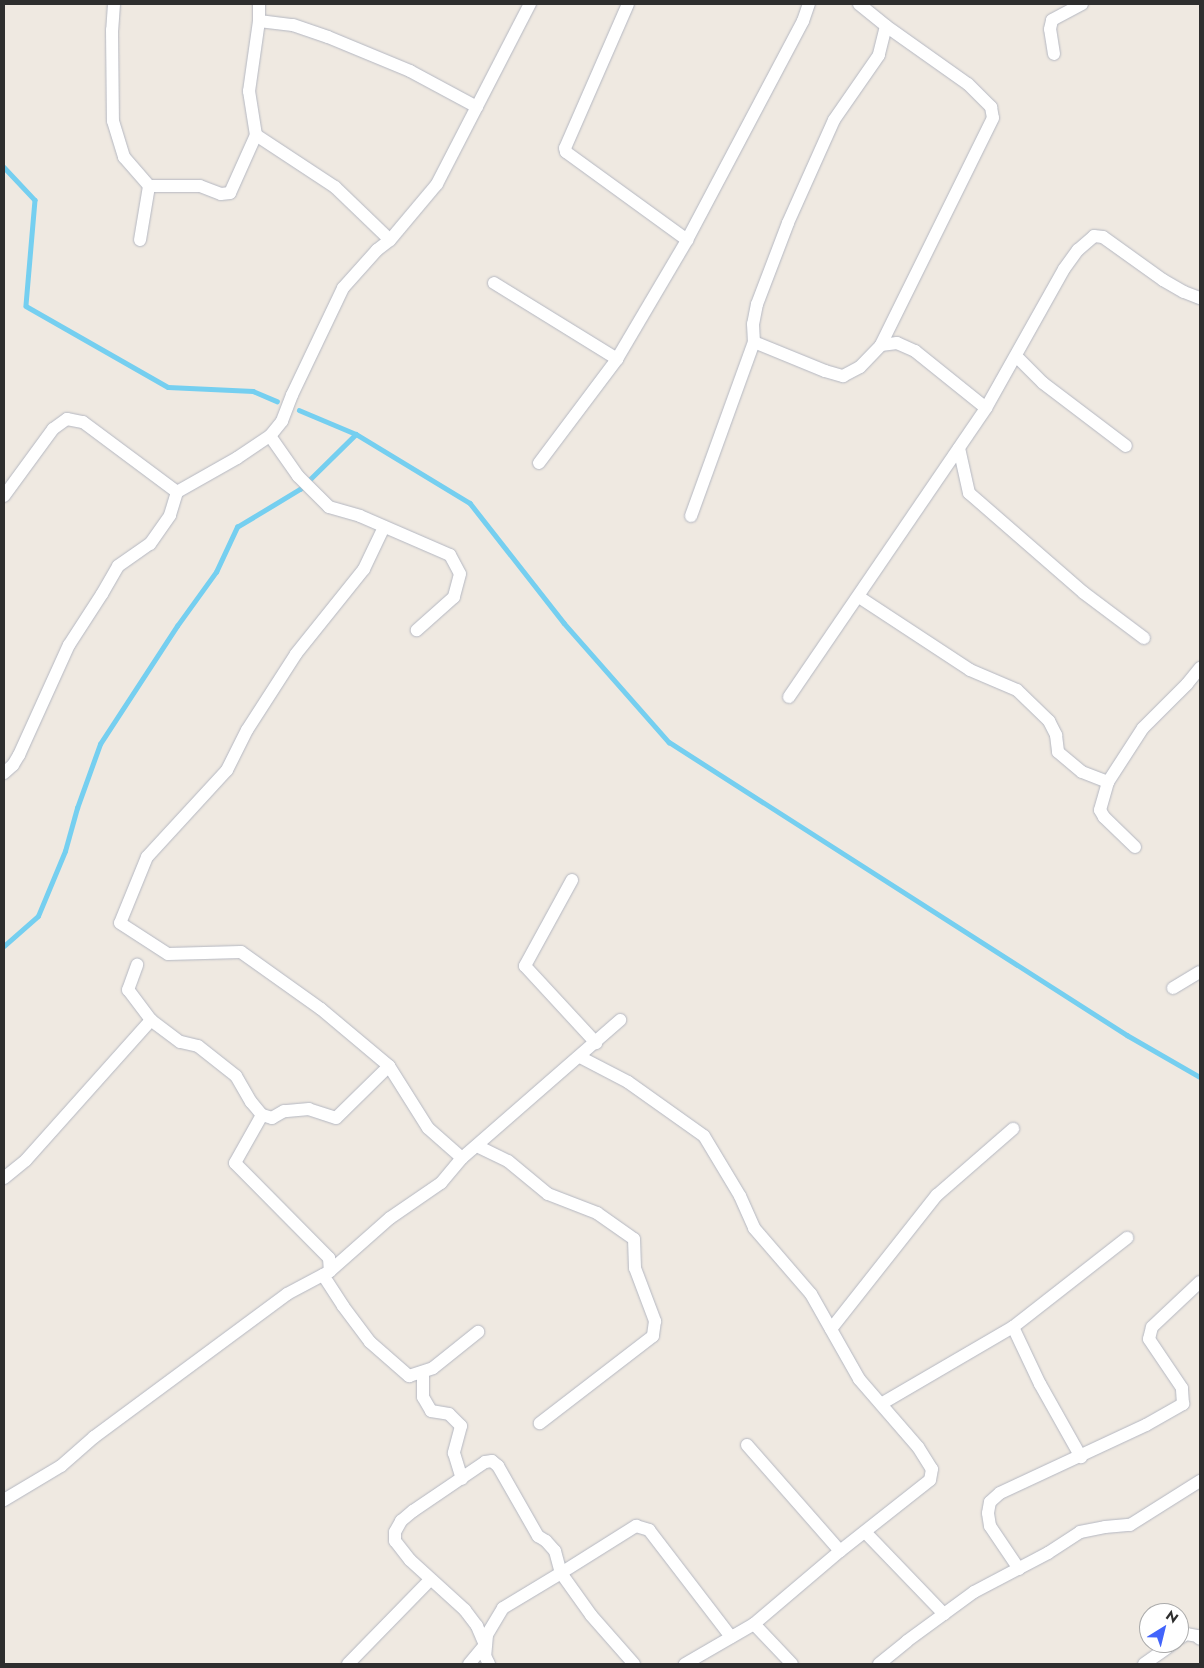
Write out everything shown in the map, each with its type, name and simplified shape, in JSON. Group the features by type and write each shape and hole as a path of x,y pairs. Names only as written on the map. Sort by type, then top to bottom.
{"street":[{"path":"114,4 112,30 113,121 124,158 149,186 200,186 221,194 230,193 256,135 249,91 259,21 259,4"},
{"path":"4,773 14,765 20,755 69,644 118,566 150,544 170,515 177,492 238,458 270,436 282,422 292,395 343,288 377,250 390,240 437,184 530,4"},
{"path":"628,4 564,148 566,152 687,240"},
{"path":"539,463 616,359 687,240 803,20 809,4"},
{"path":"754,342 825,371 843,376 860,367 881,345 993,118 991,107 968,84 886,26 859,4"},
{"path":"1054,54 1050,29 1052,20 1082,4"},
{"path":"259,21 294,25 328,37 410,71 477,107"},
{"path":"691,516 754,342 753,324 757,304 788,223 834,120 879,55 886,26"},
{"path":"256,135 335,187 390,240"},
{"path":"140,240 149,186"},
{"path":"789,697 859,597 986,408 1064,269 1078,250 1094,236 1103,237 1162,280 1200,298"},
{"path":"494,283 616,359"},
{"path":"881,345 897,343 915,351 986,408"},
{"path":"1016,356 1043,383 1126,446"},
{"path":"4,496 54,429 67,419 83,422 177,492"},
{"path":"270,436 298,476 329,507 360,516 450,555 460,574 454,597 417,630"},
{"path":"959,448 969,492 1084,593 1144,638"},
{"path":"384,527 364,569 296,654 247,730 227,770 147,857 120,923 168,954 241,952 321,1009 389,1066 428,1128 462,1158"},
{"path":"859,597 970,670 1017,690 1049,721 1056,735 1058,752 1082,772 1108,782"},
{"path":"1135,847 1104,817 1100,810 1108,782 1142,728 1187,684 1200,668"},
{"path":"572,880 525,966 596,1042"},
{"path":"137,964 128,990 151,1020 180,1042 198,1046 236,1076 251,1102 262,1115 272,1118 284,1111 309,1109 336,1118 389,1066"},
{"path":"1172,988 1200,972"},
{"path":"4,1178 26,1160 151,1020"},
{"path":"4,1500 61,1466 94,1437 288,1294 327,1273 390,1218 441,1184 462,1158 580,1057 620,1020"},
{"path":"580,1057 628,1082 704,1136 740,1196 754,1228 811,1294 860,1379 918,1447 932,1469 930,1480 840,1551 754,1624 685,1664"},
{"path":"262,1115 235,1164 330,1258 327,1273 370,1342 409,1376 433,1368 478,1332"},
{"path":"831,1329 938,1196 1013,1129"},
{"path":"477,1146 508,1161 548,1194 598,1212 634,1239 635,1268 655,1321 653,1336 540,1423"},
{"path":"881,1404 1014,1327 1127,1238"},
{"path":"1019,1569 990,1526 988,1513 990,1502 1000,1492 1081,1457 1146,1425 1183,1404 1182,1388 1149,1339 1152,1327 1200,1282"},
{"path":"1014,1327 1040,1384 1081,1457"},
{"path":"423,1372 422,1397 431,1411 449,1414 461,1426 454,1454 462,1479"},
{"path":"747,1445 840,1551"},
{"path":"486,1644 477,1626 465,1610 430,1580 395,1541 395,1532 401,1522 414,1511 485,1462 492,1461 498,1466 538,1536 546,1541 555,1551 562,1574 591,1615 634,1664"},
{"path":"879,1664 907,1640 974,1592 1019,1569 1080,1532 1105,1526 1130,1525 1200,1481"},
{"path":"489,1664 486,1656 487,1635 503,1608 562,1574 636,1526 649,1530 731,1637"},
{"path":"865,1532 944,1614"},
{"path":"348,1664 430,1580"},
{"path":"754,1624 792,1664"},
{"path":"469,1664 486,1644"},
{"path":"1144,1664 1160,1653"}],"waterway":[{"path":"4,167 35,200 26,306 168,387 253,391 277,401"},
{"path":"299,410 356,434 470,503 564,623 669,742 1127,1035 1200,1077"},
{"path":"4,946 38,916 65,851 77,808 100,744 177,626 216,572 237,527 300,489 356,434"}]}
